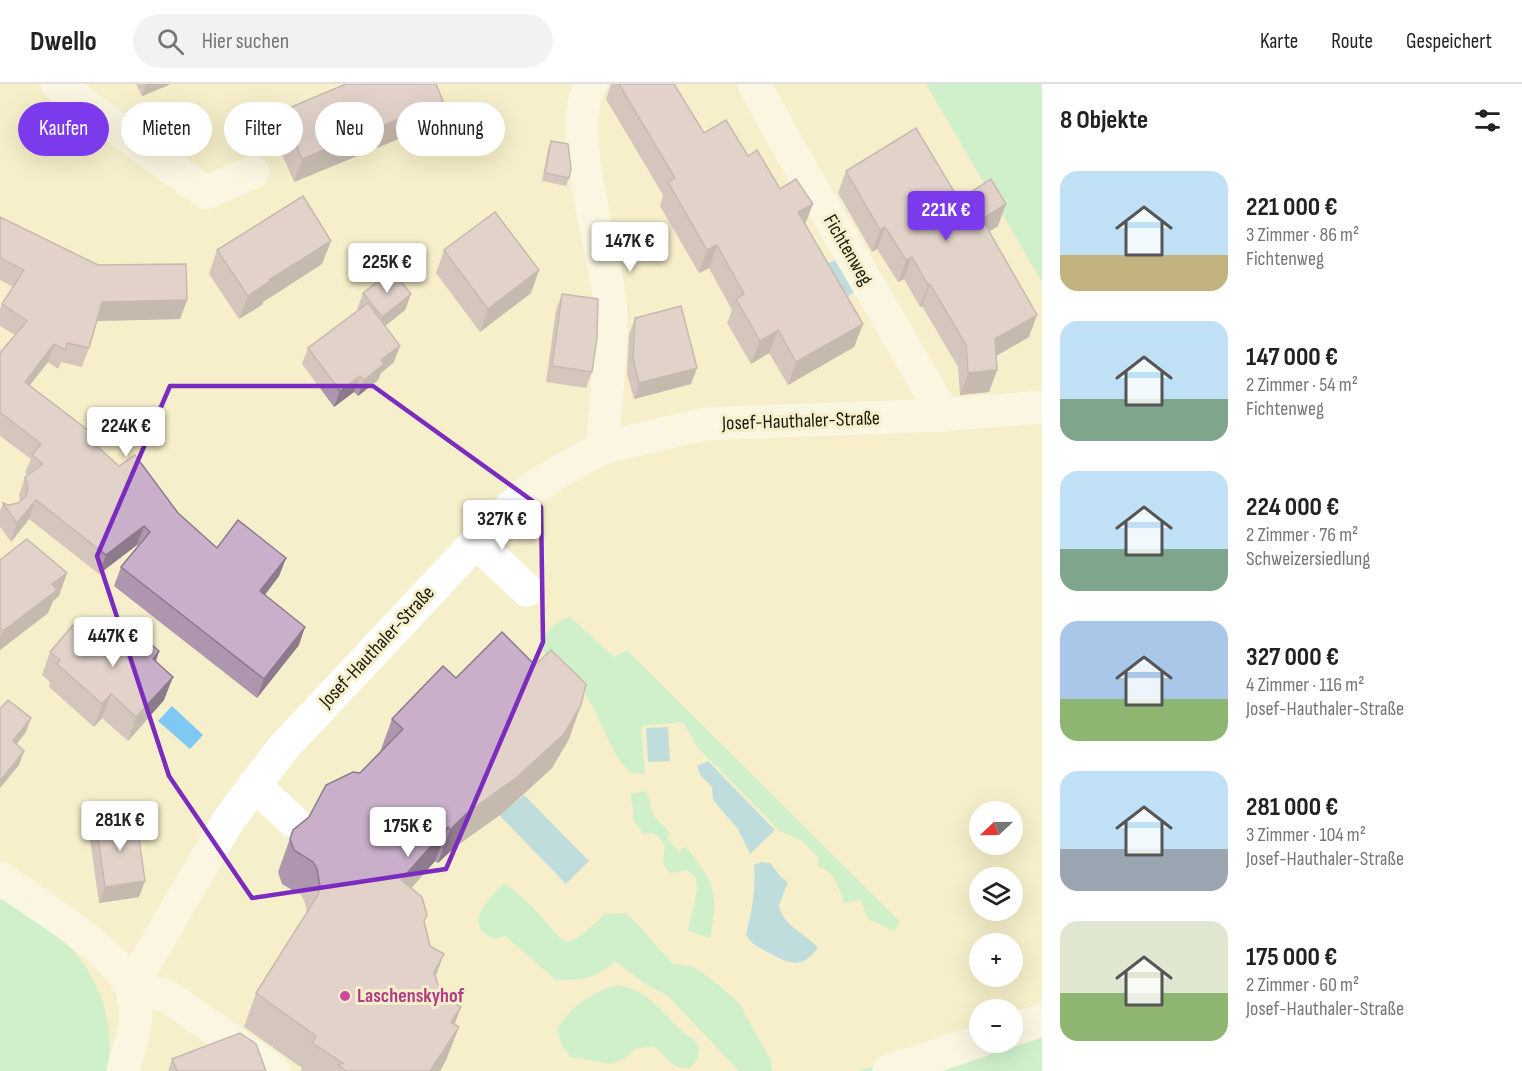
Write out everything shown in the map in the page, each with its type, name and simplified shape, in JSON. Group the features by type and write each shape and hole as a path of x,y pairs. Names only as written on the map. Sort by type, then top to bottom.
{"street":[{"path":"57,84 206,193 253,172"},
{"path":"591,84 585,95 582,148 611,315 602,448"},
{"name":"Fichtenweg","path":"754,84 784,141 944,415"},
{"name":"Josef-Hauthaler-Straße","path":"131,987 228,821 282,749 497,520 529,491 602,448 704,424 944,415 1042,407"},
{"path":"476,542 527,590"},
{"path":"254,785 293,821"},
{"path":"0,878 95,945 118,968 131,987 136,1010 133,1036 123,1071"},
{"path":"131,987 167,996 274,1071"},
{"path":"1023,1026 1042,1020"},
{"path":"889,1071 969,1045"}],"highlighted area":[{"path":"170,386 373,386 541,507 543,642 446,869 252,898 169,776 97,556"}],"green space":[{"path":"926,84 1042,84 1042,282"},
{"path":"569,616 614,657 627,650 900,922 894,931 868,919 861,900 844,903 833,876 818,866 818,857 802,841 780,831 698,748 683,722 641,726 645,774 630,773 615,752 585,693 573,678 539,647 551,628"},
{"path":"646,791 654,816 670,832 667,838 679,852 685,846 708,879 714,899 710,938 688,931 697,890 696,877 687,870 670,873 663,864 665,846 660,838 653,833 644,834 633,820 630,794"},
{"path":"504,883 532,906 566,943 582,935 605,914 625,913 673,964 692,966 714,981 739,1003 771,1061 772,1071 739,1071 667,995 647,985 615,961 588,978 556,980 505,936 495,939 485,933 478,920 480,912"},
{"path":"0,895 57,935 71,948 93,979 101,997 109,1034 110,1052 107,1071 0,1071"},
{"path":"618,985 647,997 682,1031 696,1041 699,1053 690,1068 677,1067 652,1046 635,1049 624,1059 610,1064 571,1057 562,1046 557,1029 569,1013 583,1001"},
{"path":"1042,1009 1042,1071 859,1071 969,1033 969,1053 1023,1053 1023,1030"}],"water":[{"path":"836,259 856,291 839,302 819,269"},
{"path":"172,706 203,735 190,749 158,721"},
{"path":"668,727 670,761 648,762 646,728"},
{"path":"708,761 775,830 750,854 738,829 713,800 712,787 701,776 697,766"},
{"path":"524,795 589,861 566,884 499,815"},
{"path":"762,862 770,863 788,882 779,905 781,913 790,924 818,948 806,960 788,962 753,943 746,934 753,900 754,865"}],"building":[{"path":"346,84 436,84 443,101 396,102 396,120 384,125 384,102 315,102 315,154 302,159 303,102"},
{"path":"619,84 674,84 704,133 726,120 748,156 757,150 780,189 796,179 813,204 798,212 863,324 796,362 778,330 760,341 736,299 744,294 717,245 707,250 668,182 675,178"},
{"path":"916,128 959,200 991,179 1006,204 982,219 1037,315 995,339 997,370 968,373 966,345 930,284 928,285 912,257 906,260 885,227 880,230 846,171"},
{"path":"551,141 568,144 571,169 569,178 545,173"},
{"path":"303,196 331,241 248,296 217,250"},
{"path":"495,212 539,270 488,309 444,250"},
{"path":"0,217 98,265 186,264 187,300 102,302 89,348 67,343 65,350 54,344 25,382 93,434 89,439 119,466 135,455 178,513 217,548 238,520 286,558 260,591 305,627 264,679 121,567 150,532 144,526 106,555 36,500 17,523 3,503 9,505 18,503 26,496 28,487 25,477 43,464 32,455 41,444 0,414 0,353 27,321 2,304 24,270 0,258"},
{"path":"392,270 411,294 382,317 363,293"},
{"path":"562,294 598,299 597,338 592,372 552,366"},
{"path":"368,303 400,346 381,360 384,364 364,380 360,376 340,391 308,348"},
{"path":"681,306 697,368 639,383 633,358 635,318"},
{"path":"27,539 67,573 52,584 57,590 3,631 0,628 0,560"},
{"path":"73,625 83,633 87,629 111,650 131,627 159,651 153,659 173,677 136,717 111,694 102,704 57,664 60,660 50,652"},
{"path":"502,632 535,665 551,650 586,684 581,705 564,734 516,778 467,813 450,830 448,827 401,880 422,897 427,915 424,921 430,946 444,954 434,972 441,994 461,1007 451,1022 459,1027 430,1071 346,1071 338,1065 343,1063 312,1043 316,1036 256,993 318,895 320,886 317,869 313,862 294,850 290,839 293,830 309,817 326,785 353,772 360,773 403,729 392,719 443,666 456,678"},
{"path":"8,700 31,718 13,741 24,751 0,781 0,709"},
{"path":"136,818 145,881 105,887 96,823"},
{"path":"240,1033 256,1044 266,1071 177,1071 172,1059"}],"place":[{"name":"Laschenskyhof","path":"345,996"}]}
